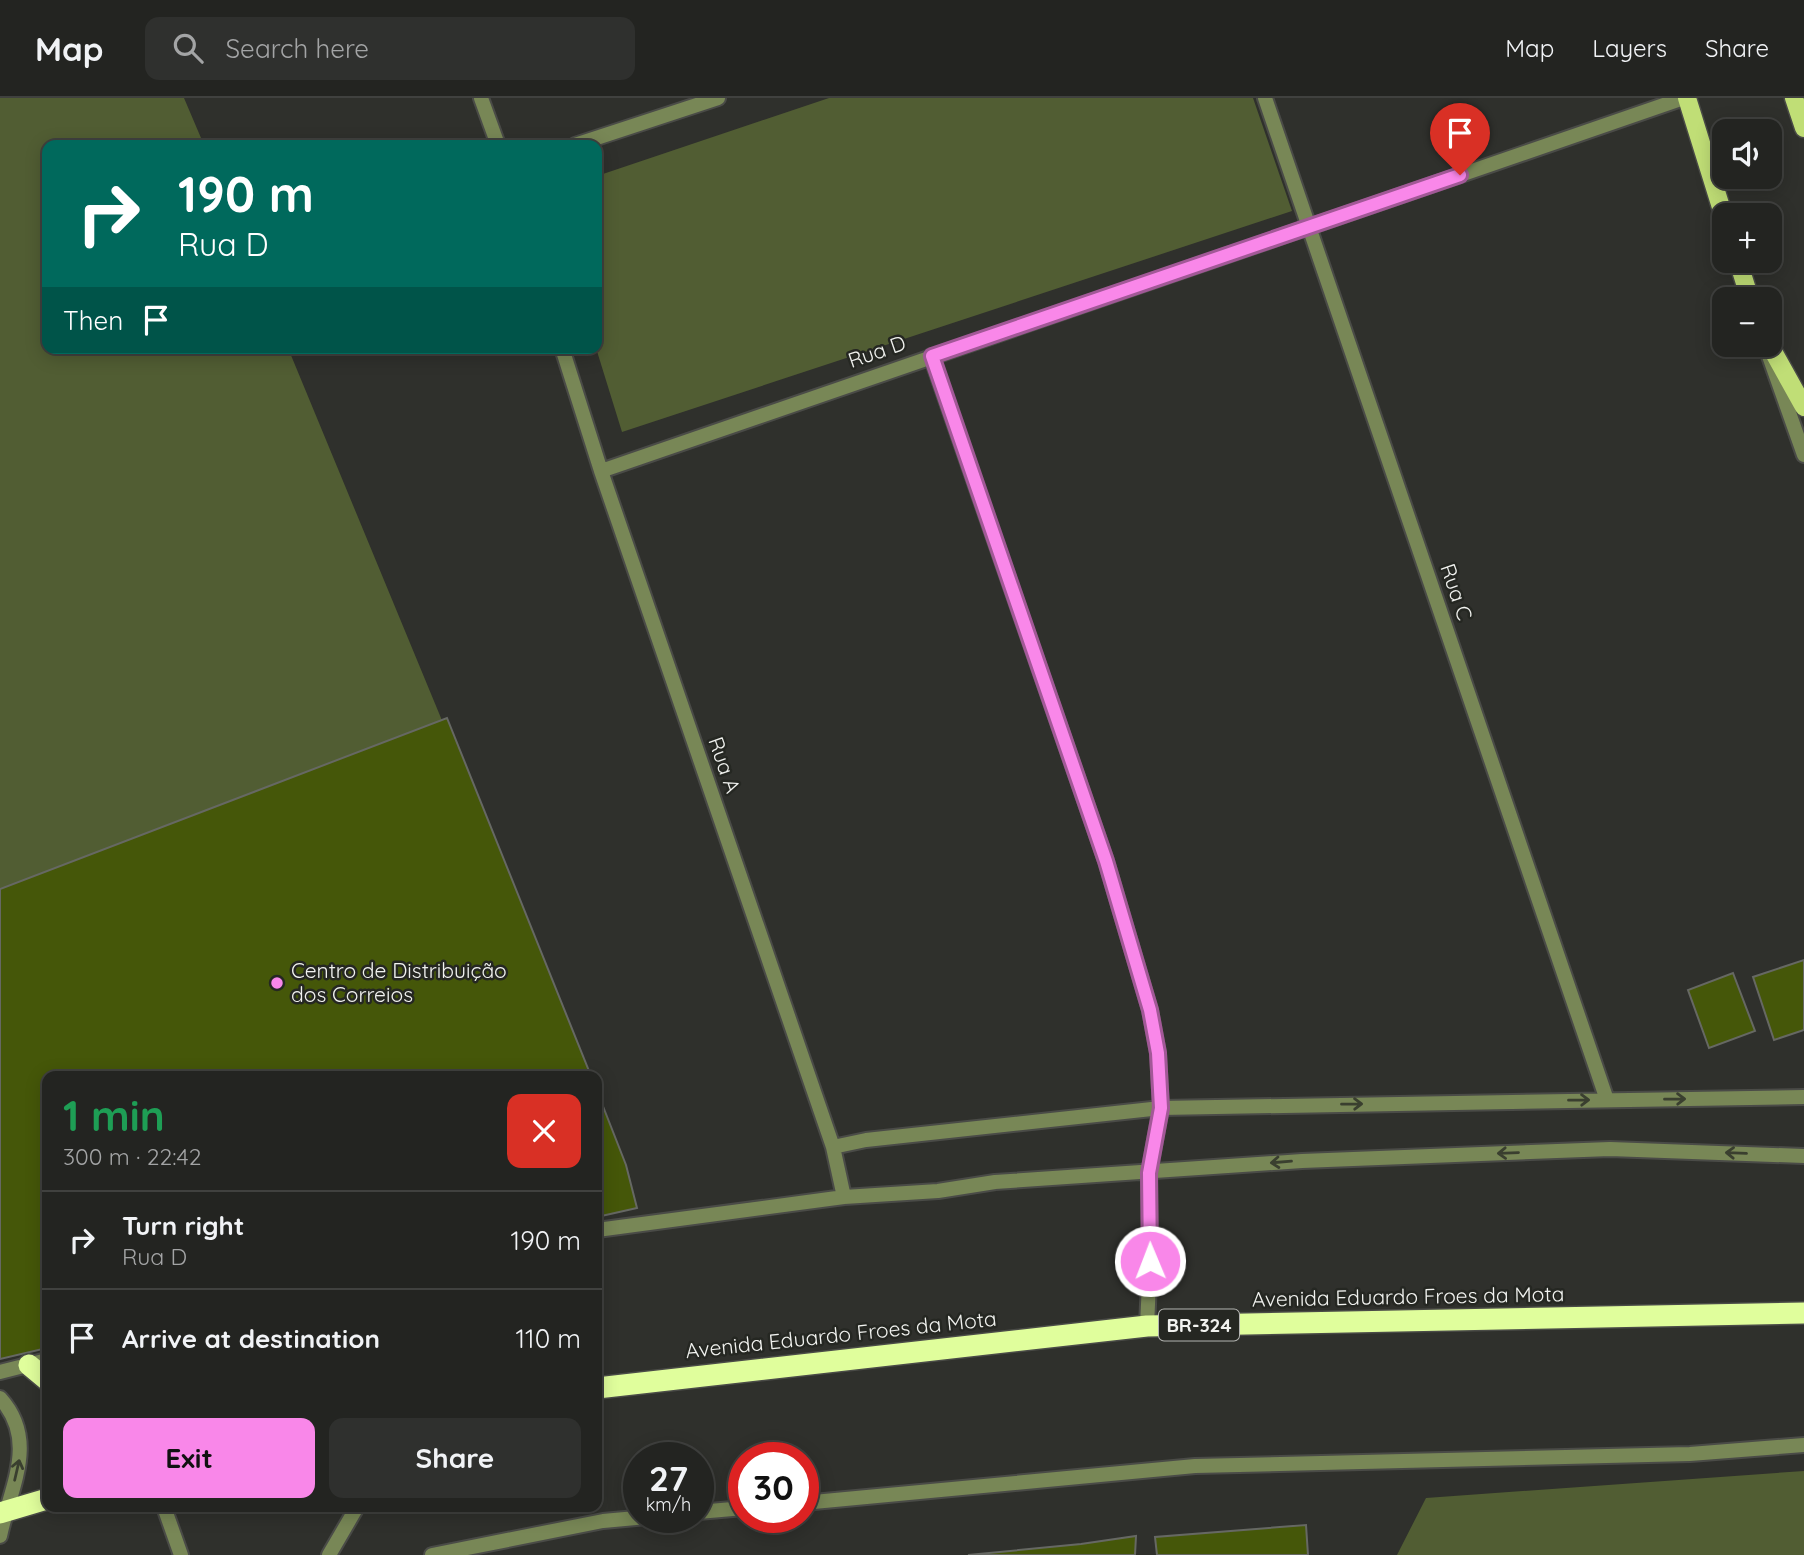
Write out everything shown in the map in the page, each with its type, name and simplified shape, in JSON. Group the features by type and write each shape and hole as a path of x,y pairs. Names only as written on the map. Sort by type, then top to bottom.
{"highway":[{"name":"Avenida Eduardo Froes da Mota","path":"602,1387 1147,1326 1804,1313"},
{"path":"3,1512 42,1500"}],"main road":[{"path":"1685,98 1720,203"},
{"path":"1794,98 1804,128"},
{"path":"1775,357 1804,407"}],"street":[{"path":"481,98 496,140"},
{"path":"590,140 718,98"},
{"name":"Rua C","path":"1265,98 1607,1100"},
{"name":"Rua D","path":"601,471 1685,98"},
{"name":"Rua A","path":"564,354 601,471 833,1147 844,1197"},
{"path":"932,356 1106,861 1150,1010 1158,1053 1161,1108 1149,1173 1150,1261 1147,1326"},
{"path":"1771,357 1804,454"},
{"path":"833,1147 866,1140 1161,1108 1804,1097"},
{"path":"602,1229 844,1197 938,1191 995,1182 1302,1161 1610,1149 1804,1156"},
{"path":"0,1372 38,1363"},
{"path":"0,1398 12,1411 20,1432 21,1452 3,1512 0,1536"},
{"path":"819,1501 1195,1466 1689,1454 1804,1445"},
{"path":"166,1512 181,1555"},
{"path":"329,1555 354,1512"},
{"path":"432,1555 578,1526 623,1520"}],"green space":[{"path":"0,98 184,98 202,140 42,140 42,354 290,354 587,1071 42,1071 42,1332 0,1341"},
{"path":"829,98 1253,98 1292,211 622,432 598,354 602,354 602,174"},
{"path":"1804,1471 1804,1555 1397,1555 1426,1498"}],"building":[{"name":"Centro de Distribuição dos Correios","path":"447,718 589,1071 42,1071 42,1349 0,1359 0,889"},
{"path":"1804,960 1804,1030 1774,1040 1753,977"},
{"path":"1733,973 1755,1031 1709,1048 1688,990"},
{"path":"602,1104 626,1165 637,1208 602,1216"},
{"path":"1306,1525 1308,1555 1157,1555 1155,1537"},
{"path":"1136,1536 1135,1555 968,1555 1081,1544"}],"place":[{"name":"Centro de Distribuição dos Correios","path":"277,983"}],"route":[{"path":"1150,1261 1149,1173 1161,1108 1158,1053 1150,1010 1106,861 932,356 1460,175"}]}
